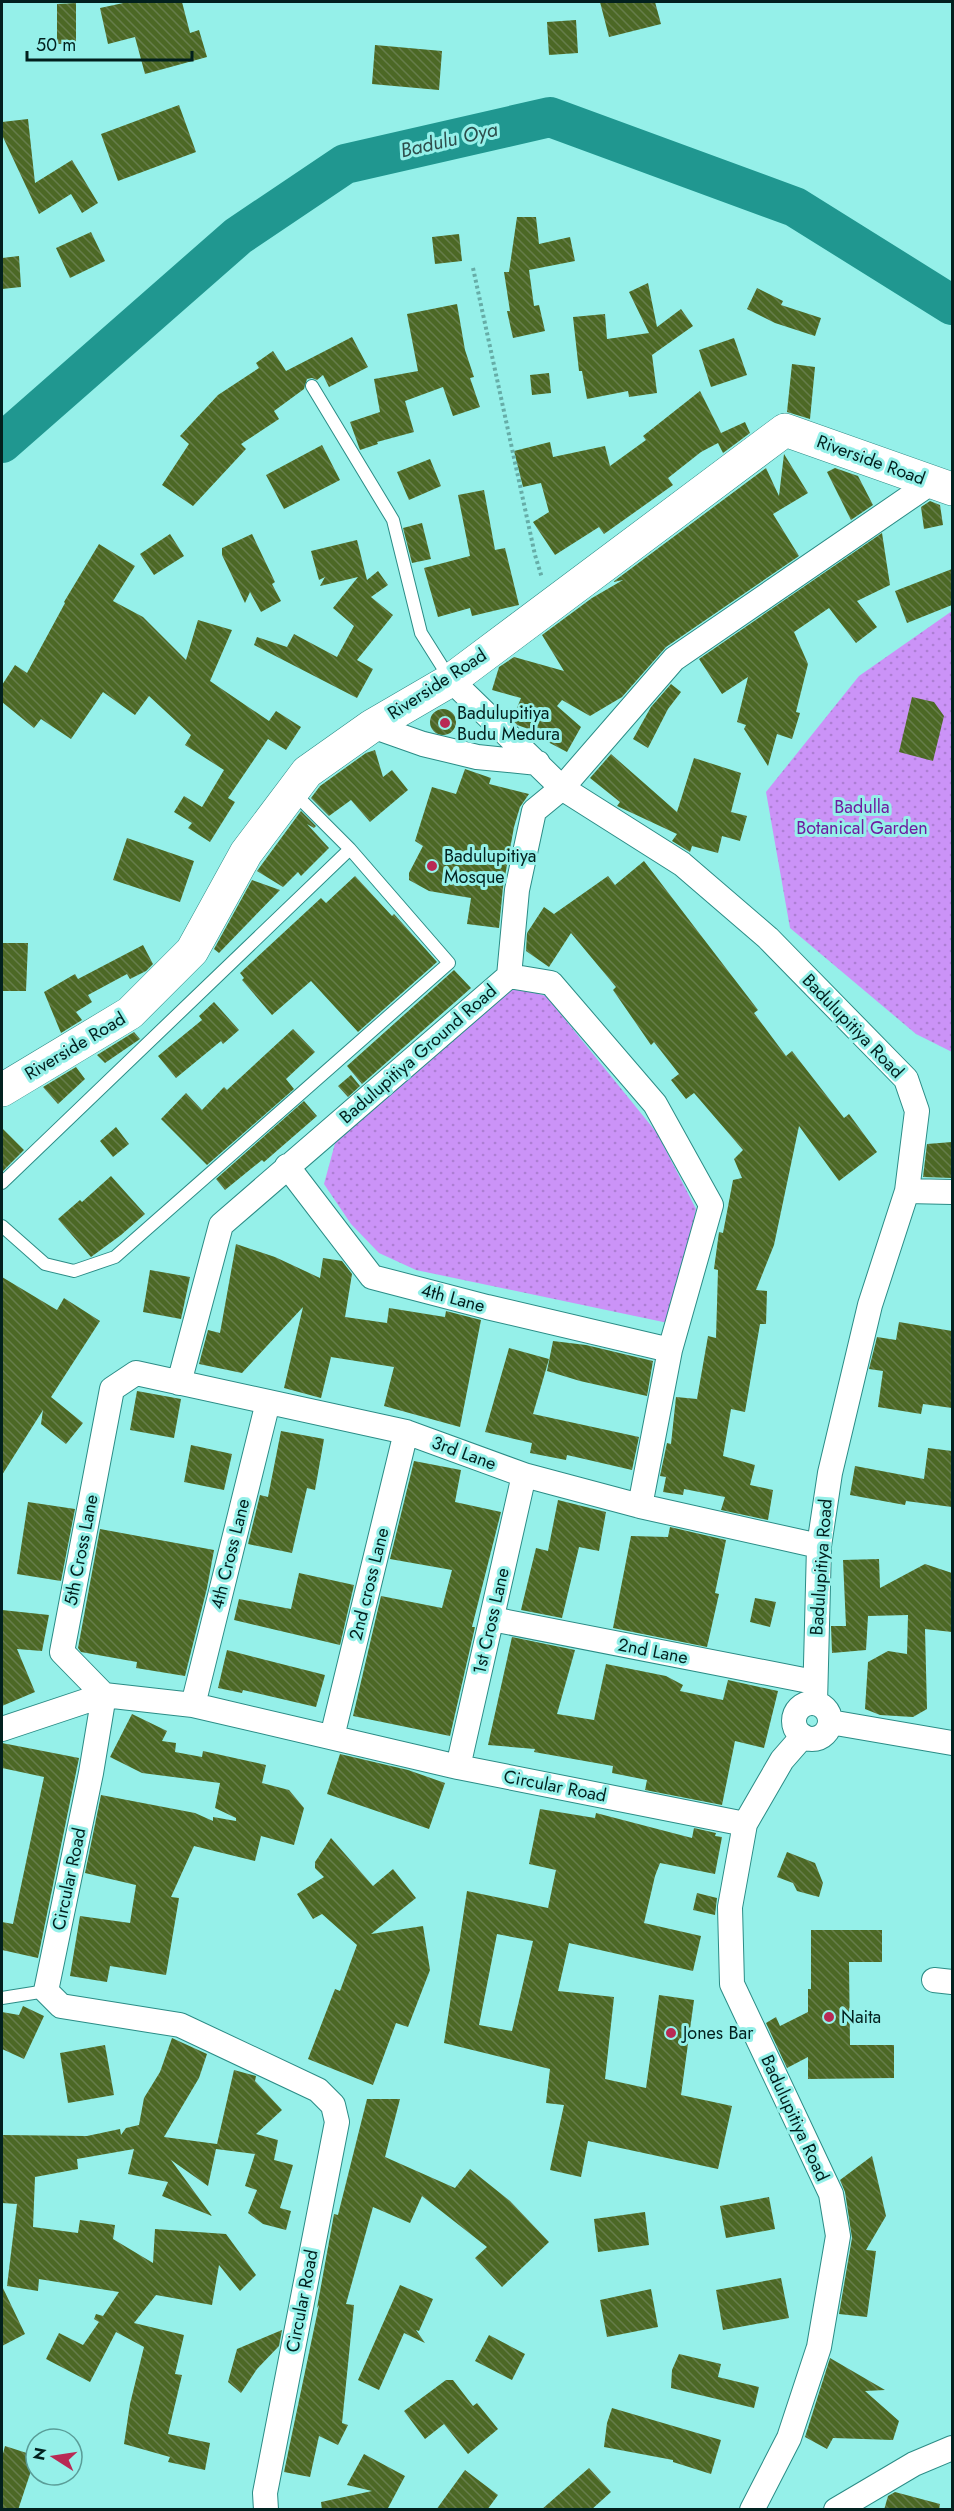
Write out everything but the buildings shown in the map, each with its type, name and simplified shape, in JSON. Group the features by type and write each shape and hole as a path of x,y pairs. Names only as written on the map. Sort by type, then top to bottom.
{"street":[{"name":"Riverside Road","path":"2,1090 130,1013 192,951 246,853 307,772 372,726 451,680 785,430 942,485"},
{"path":"509,976 517,890 534,811 562,788 674,659 942,485"},
{"name":"Badulupitiya Road","path":"451,680 562,788 690,871 768,938 906,1079 917,1111 907,1191 870,1305 838,1436 819,1546 814,1693"},
{"path":"372,726 423,744 477,757 538,763"},
{"name":"Badulupitiya Ground Road","path":"179,1383 221,1225 509,976 551,983 655,1104 711,1205 670,1350 640,1506"},
{"name":"4th Lane","path":"287,1166 372,1277 670,1350"},
{"path":"907,1191 952,1192"},
{"name":"3rd Lane","path":"112,1389 136,1373 406,1432 524,1475 640,1506 819,1546"},
{"name":"5th Cross Lane","path":"104,1695 62,1652 112,1389"},
{"name":"4th Cross Lane","path":"193,1705 268,1402"},
{"name":"2nd cross Lane","path":"332,1737 406,1432"},
{"name":"1st Cross Lane","path":"458,1767 524,1475"},
{"name":"2nd Lane","path":"492,1619 814,1693"},
{"path":"803,1737 795,1727 795,1715 814,1693 830,1722 952,1739"},
{"path":"2,1729 104,1695"},
{"name":"Circular Road","path":"266,2510 265,2493 337,2122 333,2105 318,2090 180,2025 61,2006 46,1991 91,1773 104,1695 193,1705 458,1767 745,1824"},
{"name":"Badulupitiya Road","path":"752,2510 789,2438 819,2347 838,2236 831,2194 732,1984 730,1907 745,1824 782,1760 803,1737 815,1739 820,1737 830,1722"},
{"path":"836,2510 914,2464 952,2448"}],"lane":[{"path":"312,386 393,520 421,633 451,680"},
{"path":"2,1227 45,1264 74,1271 115,1257 449,963 350,849 292,792"},
{"path":"2,1184 350,849"},
{"path":"2,1998 46,1991"}],"path":[{"path":"473,268 535,555 550,604"}],"green space":[{"name":"Badulla Botanical Garden","path":"952,611 952,1052 916,1034 790,928 766,792 859,676"},
{"path":"515,987 546,996 657,1133 696,1209 675,1303 668,1323 416,1270 379,1253 351,1224 324,1184 337,1136"}],"waterway":[{"name":"Badulu Oya","path":"2,443 238,236 345,164 550,117 795,207 952,305"}],"place":[{"name":"Badulupitiya Budu Medura","path":"445,723"},
{"name":"Badulupitiya Mosque","path":"432,866"},
{"name":"Naita","path":"829,2017"},
{"name":"Jones Bar","path":"671,2033"}]}
